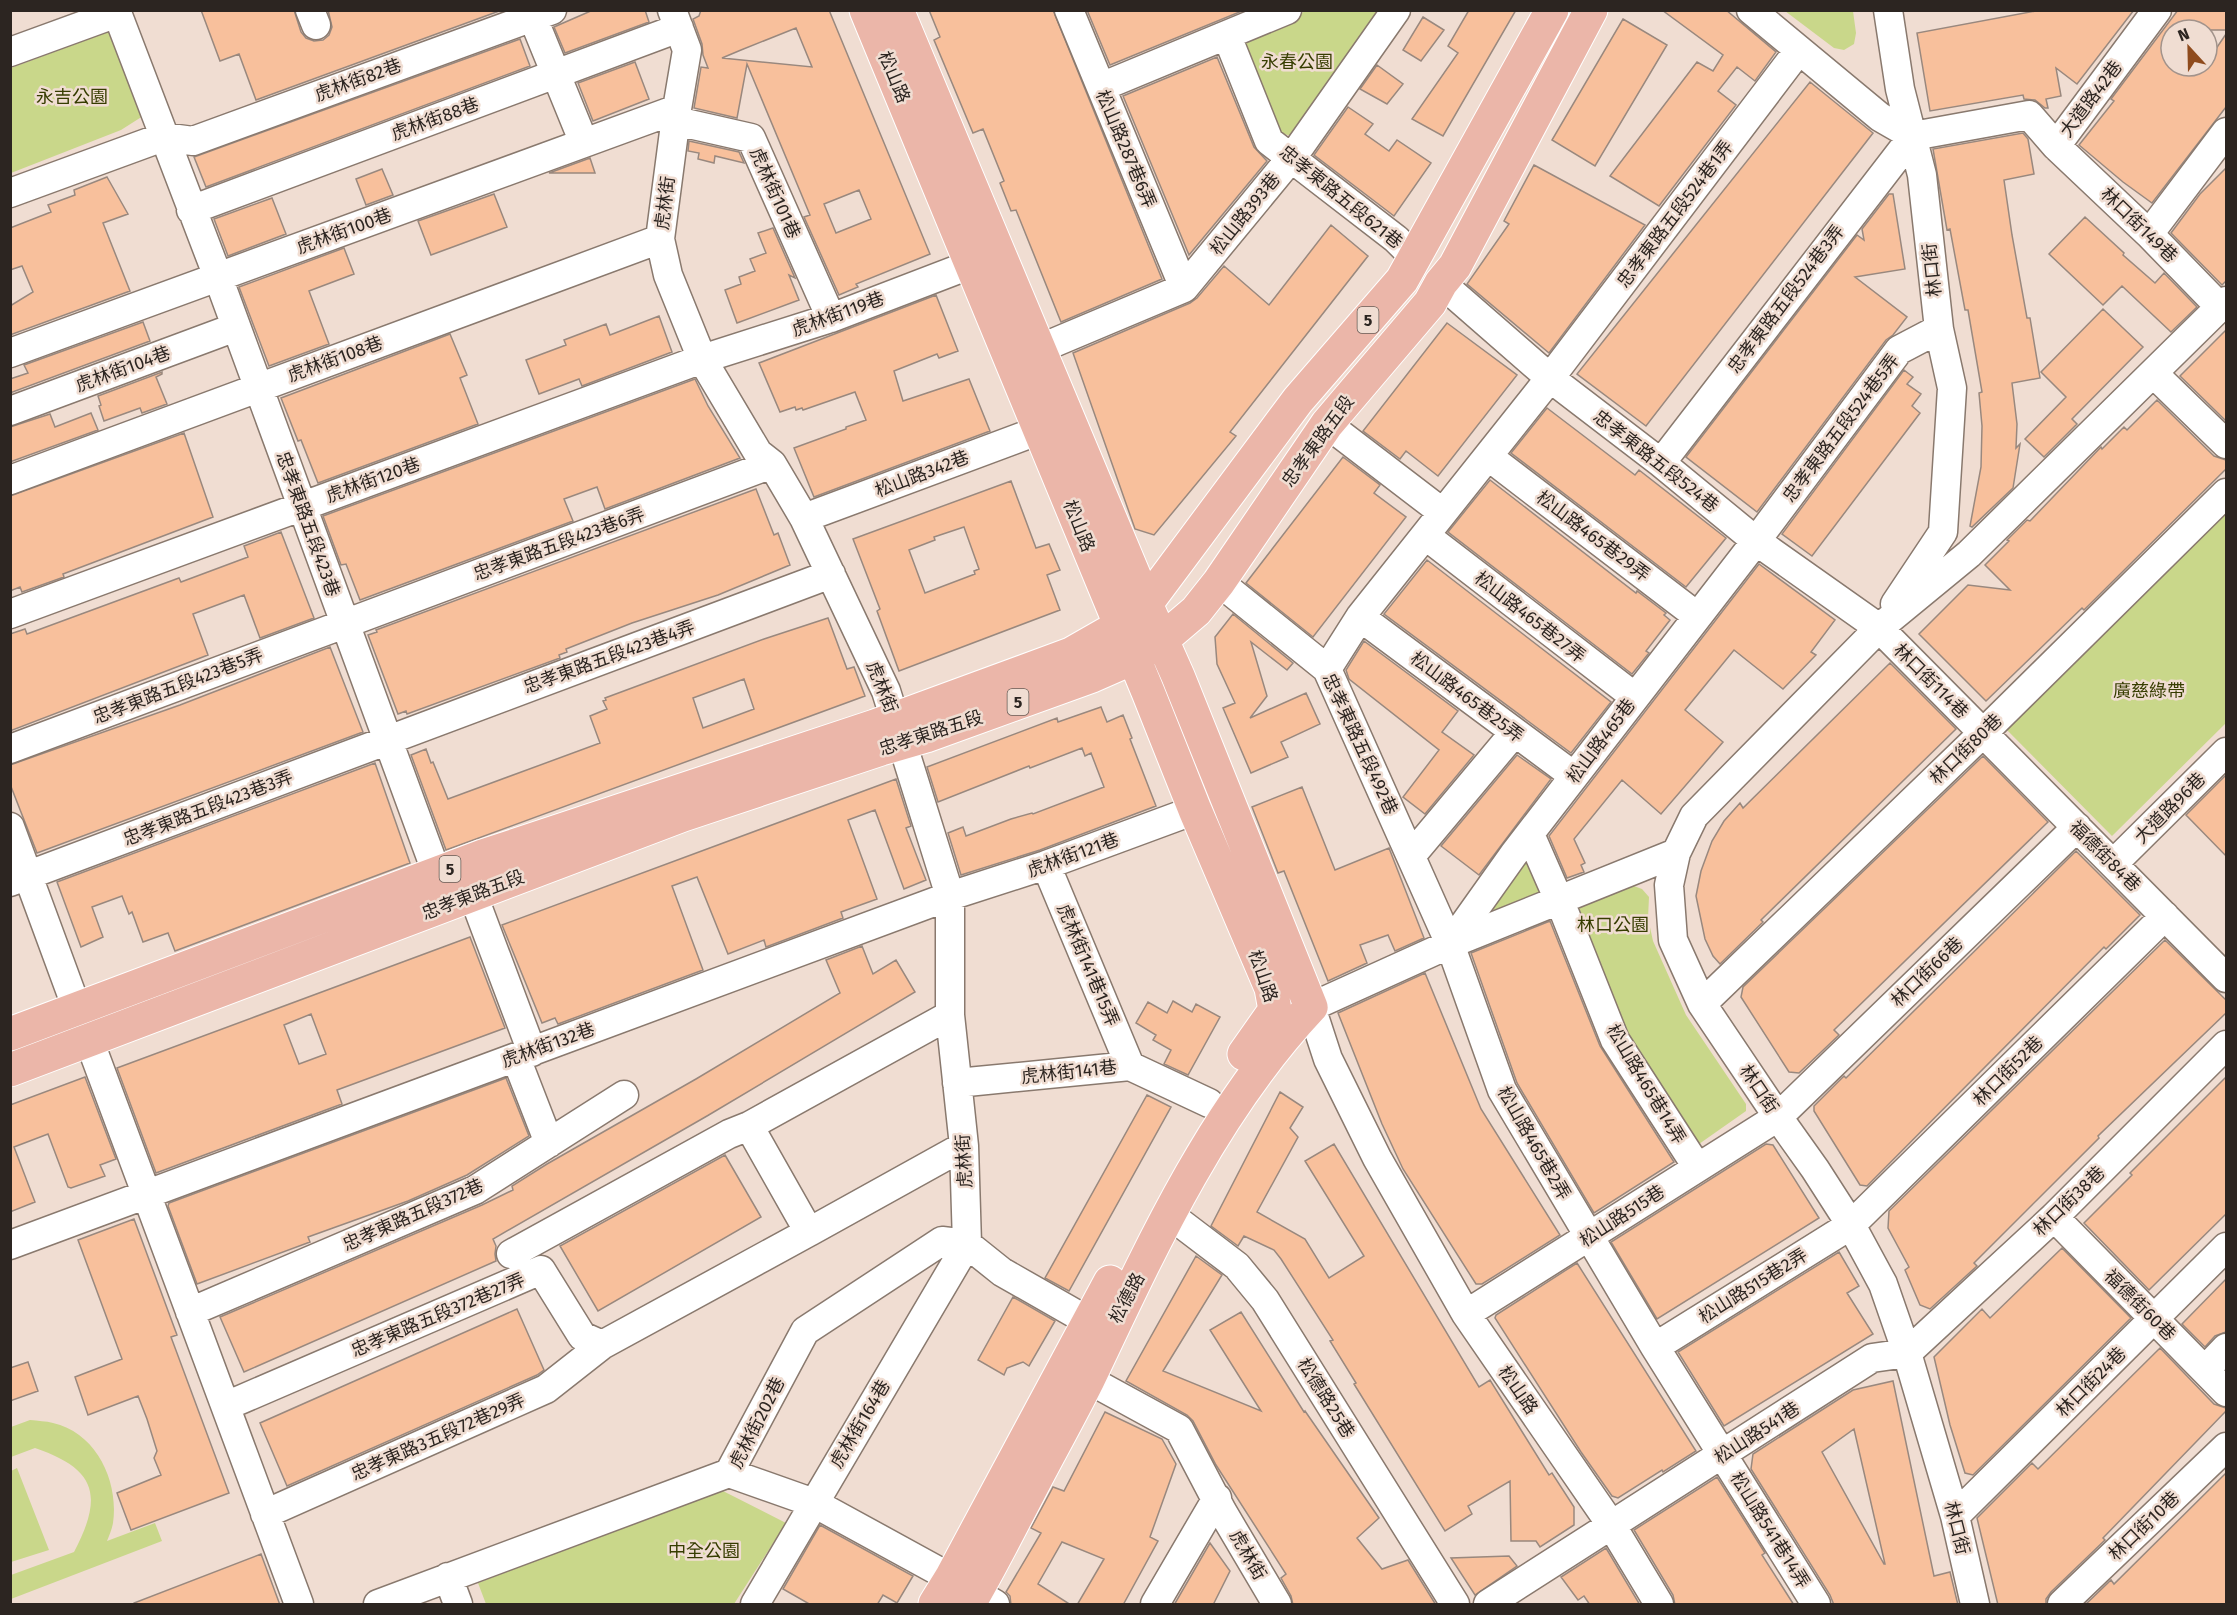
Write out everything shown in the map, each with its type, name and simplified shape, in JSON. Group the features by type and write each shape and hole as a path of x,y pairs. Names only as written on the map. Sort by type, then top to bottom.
{"main road":[{"name":"松山路","path":"866,10 1195,810 1271,988 1275,1010"},
{"name":"忠孝東路五段","path":"10,1070 683,816 898,731 1071,654 1120,626 1146,604 1298,400 1402,279 1552,10"},
{"name":"忠孝東路五段","path":"10,1034 437,874 898,731 1092,676 1133,658 1162,640 1196,611 1219,582 1327,424 1430,303 1441,283 1455,266 1591,10"},
{"name":"松山路","path":"901,12 1039,349 1191,708 1311,1007"},
{"path":"1415,258 1441,283"},
{"name":"松德路","path":"1098,1327 1170,1215 1222,1122 1280,1040 1311,1007"},
{"path":"77,1009 89,1040"},
{"name":"松德路","path":"965,1597 1209,1103 1275,1010"}],"street":[{"name":"松山路287巷6弄","path":"1069,10 1184,288"},
{"path":"1101,87 1287,10"},
{"name":"松山路393巷","path":"1039,349 1184,288 1292,158 1396,10"},
{"path":"1751,10 1880,117 1913,136"},
{"name":"林口街","path":"1879,628 1943,531 1952,388 1939,329 1922,176 1900,89 1888,10"},
{"name":"大道路42巷","path":"1913,136 2029,115 2056,146 2157,10"},
{"path":"10,52 117,12"},
{"name":"忠孝東路五段423巷","path":"117,12 218,277 437,874"},
{"path":"543,14 556,74 584,142"},
{"name":"虎林街82巷","path":"163,137 193,141 543,14"},
{"name":"虎林街88巷","path":"191,210 556,74 676,19"},
{"name":"虎林街","path":"676,19 687,50 660,239 668,275 702,359 758,453 772,464 804,518 886,691 950,896 950,1015 964,1146 967,1244"},
{"name":"忠孝東路五段621巷","path":"1227,36 1269,141 1396,239 1415,258"},
{"name":"忠孝東路五段524巷1弄","path":"1327,669 1360,617 1426,536 1442,512 1489,457 1799,50"},
{"name":"虎林街100巷","path":"10,353 584,142 676,115"},
{"name":"虎林街101巷","path":"676,115 751,138 831,318"},
{"path":"2149,234 2226,132"},
{"name":"忠孝東路五段524巷3弄","path":"1661,463 1913,136"},
{"path":"10,193 163,137"},
{"name":"林口街149巷","path":"2056,146 2223,304"},
{"name":"虎林街108巷","path":"10,480 660,239"},
{"name":"虎林街119巷","path":"702,359 831,318 972,264"},
{"name":"忠孝東路五段524巷","path":"1441,283 1550,378 1661,463 1756,541 1879,628"},
{"name":"林口街","path":"1975,1605 1955,1516 1907,1353 1882,1284 1851,1225 1815,1169 1702,1004 1673,940 1670,885 1676,853 1694,816 1879,628 1969,554 2223,304"},
{"name":"虎林街104巷","path":"10,411 236,327"},
{"name":"忠孝東路五段524巷5弄","path":"1756,541 1899,350 1939,329"},
{"name":"虎林街120巷","path":"10,614 702,359"},
{"path":"2154,374 2226,444"},
{"path":"1327,424 1442,512"},
{"name":"松山路342巷","path":"804,518 1040,430"},
{"name":"松山路465巷29弄","path":"1489,457 1697,616"},
{"name":"忠孝東路五段423巷6弄","path":"345,624 772,464"},
{"name":"林口街80巷","path":"1702,1004 1983,733 2226,493"},
{"path":"1943,531 1969,554"},
{"name":"松山路465巷27弄","path":"1426,536 1635,697"},
{"name":"松山路465巷","path":"1450,944 1574,776 1756,541"},
{"name":"忠孝東路五段423巷4弄","path":"388,740 831,574"},
{"name":"忠孝東路五段492巷","path":"1219,582 1327,669 1450,944"},
{"name":"松山路465巷25弄","path":"1360,617 1574,776"},
{"name":"忠孝東路五段423巷5弄","path":"10,749 345,624"},
{"name":"林口街114巷","path":"1879,628 1983,733"},
{"path":"1411,856 1514,732"},
{"name":"福德街84巷","path":"1983,733 2226,978"},
{"name":"忠孝東路五段423巷3弄","path":"19,879 388,740"},
{"name":"大道路96巷","path":"2113,864 2226,752"},
{"name":"虎林街121巷","path":"950,896 1047,865 1195,810"},
{"path":"10,827 19,879 77,1009"},
{"name":"林口街66巷","path":"1778,1117 2077,827"},
{"name":"松山路465巷14弄","path":"1530,834 1615,1040 1697,1167"},
{"name":"松山路465巷","path":"1311,1007 1450,944 1676,853"},
{"name":"虎林街141巷15弄","path":"1047,865 1130,1066"},
{"path":"437,874 473,895 524,1055 549,1143"},
{"name":"虎林街132巷","path":"10,1245 950,896"},
{"name":"林口街52巷","path":"1851,1225 2165,916"},
{"name":"松山路465巷2弄","path":"1450,944 1502,1090 1589,1237"},
{"name":"松山路","path":"1275,1010 1311,1007 1328,1059 1377,1158 1466,1314 1612,1526 1659,1605"},
{"name":"忠孝東路五段372巷27弄","path":"602,1345 582,1336 541,1270 518,1250 950,1015"},
{"path":"89,1040 299,1605"},
{"name":"林口街38巷","path":"1907,1353 2054,1217 2226,1045"},
{"name":"虎林街141巷","path":"957,1083 1130,1066 1209,1103"},
{"name":"忠孝東路五段372巷","path":"190,1312 475,1190 624,1095"},
{"name":"松山路515巷","path":"1466,1314 1778,1117"},
{"path":"749,1126 809,1232"},
{"path":"602,1345 964,1146"},
{"name":"松德路25巷","path":"1170,1215 1237,1266 1265,1300 1455,1605"},
{"name":"福德街60巷","path":"2054,1217 2226,1392"},
{"name":"松山路515巷2弄","path":"1655,1347 1851,1225"},
{"path":"1589,1237 1723,1455"},
{"name":"虎林街202巷","path":"965,1597 814,1503 729,1473 805,1331 942,1241 967,1244"},
{"path":"967,1244 1002,1272 1098,1327"},
{"name":"虎林街164巷","path":"755,1605 967,1244"},
{"name":"林口街24巷","path":"1955,1516 2226,1247"},
{"name":"忠孝東路五段372巷27弄","path":"226,1406 541,1270"},
{"name":"忠孝東路3五段72巷29弄","path":"266,1515 546,1389 602,1345"},
{"path":"2205,1370 2226,1348"},
{"name":"松山路541巷","path":"1488,1605 1872,1358 1907,1353"},
{"name":"虎林街","path":"1076,1374 1179,1429 1277,1605"},
{"name":"林口街10巷","path":"2062,1605 2226,1447"},
{"name":"松山路541巷14弄","path":"1723,1455 1816,1605"},
{"path":"378,1605 729,1473"},
{"path":"1155,1605 1216,1498"},
{"path":"448,1577 458,1605"}],"green space":[{"name":"永春公園","path":"1306,11 1387,11 1297,137 1279,133 1243,50 1249,35"},
{"path":"1785,11 1853,11 1856,33 1854,44 1844,50 1834,48"},
{"name":"永吉公園","path":"113,30 143,116 121,130 11,173 11,68"},
{"name":"廣慈綠帶","path":"2226,507 2226,723 2112,836 2004,727"},
{"path":"1523,853 1541,896 1483,922"},
{"name":"林口公園","path":"1631,885 1642,889 1649,897 1648,918 1653,941 1686,1015 1746,1104 1746,1111 1699,1144 1623,1037 1574,905"},
{"path":"30,1420 50,1422 68,1428 82,1437 102,1461 112,1491 114,1507 113,1525 107,1541 155,1523 162,1541 11,1599 11,1575 74,1552 89,1515 91,1500 89,1486 82,1475 71,1465 55,1456 35,1448 11,1457 11,1427"},
{"path":"17,1468 49,1550 11,1562 11,1471"},
{"name":"中全公園","path":"719,1489 786,1523 734,1604 486,1604 478,1583"}],"building":[{"path":"201,10 294,10 301,32 306,38 314,41 323,40 329,35 332,27 328,10 502,10 256,100 239,54 220,61"},
{"path":"593,10 645,10 649,22 565,53 554,27"},
{"path":"701,10 829,10 930,254 856,284 858,287 839,295 804,217 810,215 747,64 737,118 694,108 701,67 708,68 693,19 699,16","holes":["796,28 812,67 722,58 741,50","859,190 871,219 836,233 824,204"]},
{"path":"929,10 1053,10 1162,279 1061,322 1016,210 1011,211 1000,183 1004,181 983,129 973,133 934,40 940,37"},
{"path":"1087,10 1242,10 1242,11 1110,65"},
{"path":"1469,10 1516,10 1443,136 1412,119 1458,53 1448,46"},
{"path":"1662,10 1726,10 1776,52 1755,81 1737,67 1718,91 1736,105 1659,206 1610,176 1697,62 1713,71 1723,55"},
{"path":"2041,10 2134,10 2077,84 2056,68 2061,96 2046,99 2048,108 2035,100 2024,99 2023,95 1930,111 1917,33"},
{"path":"2178,10 2226,10 2226,30 2219,30 2219,18 2172,18"},
{"path":"1423,17 1444,30 1421,61 1403,50"},
{"path":"1623,19 1667,45 1595,166 1552,140"},
{"path":"2226,34 2226,107 2152,203 2079,145 2114,101 2111,99 2159,35 2159,78 2219,78 2219,44"},
{"path":"520,39 530,66 206,187 194,157"},
{"path":"1217,57 1254,147 1267,161 1189,255 1123,96"},
{"path":"635,62 649,99 593,121 578,83"},
{"path":"1377,65 1403,84 1387,104 1360,89"},
{"path":"1810,82 1873,133 1646,426 1577,374"},
{"path":"1348,107 1373,124 1365,134 1389,151 1397,140 1431,163 1394,216 1314,155"},
{"path":"2023,133 2028,139 2034,174 2004,180 2027,318 2030,318 2040,378 2012,383 2017,424 2016,448 2020,444 2013,488 1972,527 1970,526 1981,467 1982,426 1979,393 1982,392 1968,310 1965,310 1950,229 1947,230 1933,149"},
{"path":"689,141 739,152 744,163 715,156 714,163 698,159 699,153 688,151"},
{"path":"590,158 595,173 549,173"},
{"path":"1534,165 1645,225 1549,353 1467,284 1509,224 1504,221"},
{"path":"2226,168 2226,281 2222,285 2171,233 2200,194"},
{"path":"382,169 393,195 366,205 356,179"},
{"path":"107,177 128,214 103,223 130,291 10,335 10,306 33,292 22,266 10,270 10,228 51,212 48,205 75,195 74,190"},
{"path":"494,194 507,227 431,255 418,221"},
{"path":"1889,194 1893,194 1905,269 1855,277 1907,317 1886,340 1757,512 1686,457 1857,235 1864,240 1862,229"},
{"path":"272,198 286,234 228,256 214,219"},
{"path":"2085,217 2155,283 2164,273 2197,307 2171,332 2122,286 2103,305 2049,254"},
{"path":"1331,225 1368,256 1230,432 1236,436 1154,535 1135,529 1073,353 1190,303 1224,266 1269,305"},
{"path":"773,228 795,278 789,275 799,300 737,323 725,290 741,284 739,277 755,271 750,259 766,253 758,233"},
{"path":"344,248 354,274 309,291 329,344 269,366 239,287"},
{"path":"936,295 958,351 939,358 937,354 894,371 903,401 969,379 990,431 814,497 794,448 866,420 855,392 803,410 802,408 796,410 795,407 780,412 759,363"},
{"path":"2103,309 2143,347 2072,419 2077,424 2044,457 2025,439 2066,397 2041,372"},
{"path":"659,316 672,352 582,386 579,379 539,394 526,360 566,345 564,340 606,324 610,335"},
{"path":"143,322 150,341 10,393 10,379 28,373 24,365"},
{"path":"1447,323 1517,375 1438,476 1406,451 1400,459 1363,431"},
{"path":"2226,330 2226,421 2180,376"},
{"path":"450,334 467,375 460,378 478,424 318,483 281,398"},
{"path":"1904,370 1913,377 1907,384 1921,394 1912,406 1920,413 1812,556 1782,534"},
{"path":"162,372 156,377 167,404 142,413 140,408 104,421 98,396"},
{"path":"695,379 708,406 740,458 605,509 597,487 564,499 573,521 360,600 346,564 341,565 323,516"},
{"path":"2157,400 2214,456 2226,460 2226,469 2084,610 2082,608 1986,701 1919,634 1968,585 2010,590 1985,565 2009,541 2007,540 2027,520 2030,521 2101,447 2102,449 2124,427 2127,430"},
{"path":"1547,408 1635,475 1639,470 1726,538 1686,587 1511,453"},
{"path":"91,413 98,430 10,462 10,427 50,414 55,427"},
{"path":"184,433 213,517 63,574 64,577 22,592 20,587 10,591 10,496"},
{"path":"1343,457 1380,485 1374,493 1406,517 1313,637 1246,583"},
{"path":"1490,480 1636,593 1637,591 1666,613 1664,615 1670,620 1646,651 1649,653 1632,674 1448,532"},
{"path":"1011,481 1036,548 1049,544 1060,570 1047,575 1060,610 899,671 877,611 880,609 853,539","holes":["964,527 979,569 974,571 975,574 925,593 909,550 935,540 934,537"]},
{"path":"756,489 774,535 778,533 790,565 718,595 632,623 566,649 567,652 559,655 560,658 407,714 406,711 398,714 368,635 377,632 376,630"},
{"path":"281,532 314,618 260,638 244,595 193,614 208,655 10,731 10,634 25,629 27,634 179,578 181,582 248,557 244,546"},
{"path":"1427,560 1611,702 1571,753 1384,614"},
{"path":"1759,564 1835,620 1811,652 1816,655 1783,689 1734,650 1685,710 1723,742 1661,814 1622,780 1574,839 1585,863 1581,865 1584,872 1567,878 1549,836"},
{"path":"1233,614 1293,663 1287,670 1251,642 1267,696 1250,718 1306,693 1320,724 1281,742 1288,757 1251,773 1223,708 1235,703 1217,664 1215,637"},
{"path":"828,618 847,669 854,667 865,696 446,850 411,755 426,749 448,799 600,743 590,716 607,709 603,701 606,700 605,698 764,639","holes":["744,679 754,709 703,728 693,698"]},
{"path":"1364,641 1458,711 1442,732 1474,755 1425,814 1403,797 1439,750 1349,679 1346,670"},
{"path":"330,647 363,732 37,853 10,784 10,765 180,705"},
{"path":"1890,663 1956,729 1761,920 1763,922 1720,964 1713,956 1705,939 1696,896 1701,871 1712,841 1724,821 1740,803 1743,808"},
{"path":"1101,707 1107,722 1123,715 1156,806 1040,850 961,875 948,833 963,827 966,836 1104,787 1091,753 1085,756 1082,748 938,802 927,767 1057,718 1058,722"},
{"path":"1517,755 1551,779 1479,875 1441,846"},
{"path":"1983,756 2048,822 1834,1030 1839,1035 1799,1073 1789,1072 1741,997 1743,987"},
{"path":"375,763 410,863 175,951 168,933 143,942 132,912 129,914 122,896 92,907 103,937 81,947 57,882"},
{"path":"2226,775 2226,856 2186,815"},
{"path":"896,779 911,826 906,828 926,880 904,889 875,810 848,820 877,899 841,912 843,918 766,947 764,940 728,954 697,877 672,886 703,970 558,1024 555,1018 542,1023 502,925"},
{"path":"1302,787 1335,870 1389,848 1424,938 1395,951 1388,935 1360,945 1367,963 1328,981 1284,871 1278,873 1252,807"},
{"path":"2076,851 2140,915 2106,949 2104,947 1867,1186 1860,1185 1814,1111 1814,1106 1844,1076 1846,1078"},
{"path":"1550,921 1600,1046 1674,1162 1594,1213 1517,1083 1471,953"},
{"path":"470,937 505,1028 337,1090 342,1104 156,1173 117,1068","holes":["311,1014 326,1054 299,1064 284,1025"]},
{"path":"2165,940 2226,1000 2226,1013 2098,1136 2099,1138 1974,1263 1977,1266 1930,1309 1920,1305 1905,1270 1909,1267 1888,1228 1889,1211"},
{"path":"862,946 873,974 896,960 915,992 707,1116 493,1239 496,1246 496,1261 244,1372 220,1317 513,1190 512,1186 547,1164 840,993 826,960"},
{"path":"1425,973 1481,1109 1560,1235 1482,1284 1476,1284 1403,1169 1382,1124 1338,1013"},
{"path":"1173,1001 1192,1012 1196,1004 1220,1017 1188,1075 1164,1064 1171,1050 1153,1040 1156,1035 1136,1023 1148,1002 1167,1013"},
{"path":"85,1077 116,1159 100,1165 105,1176 71,1188 68,1187 48,1134 14,1147 35,1202 10,1212 10,1105"},
{"path":"2226,1077 2226,1214 2149,1290 2084,1223 2132,1175 2130,1173"},
{"path":"506,1078 529,1136 467,1175 408,1201 308,1237 310,1242 197,1284 168,1206 169,1203"},
{"path":"1280,1092 1303,1107 1290,1128 1298,1137 1257,1212 1305,1239 1329,1278 1364,1256 1305,1161 1334,1144 1479,1387 1490,1380 1549,1475 1552,1473 1574,1507 1574,1525 1540,1547 1536,1541 1511,1541 1510,1481 1468,1506 1472,1514 1445,1531 1354,1384 1356,1383 1330,1341 1333,1340 1281,1259 1274,1250 1244,1236 1238,1246 1211,1226"},
{"path":"1147,1095 1171,1107 1069,1291 1045,1278"},
{"path":"1766,1144 1773,1145 1819,1218 1657,1319 1611,1242"},
{"path":"725,1155 761,1217 598,1311 560,1246"},
{"path":"134,1219 177,1335 171,1337 229,1493 131,1530 117,1493 161,1475 154,1458 157,1451 147,1419 138,1396 88,1415 75,1377 122,1359 78,1240"},
{"path":"2062,1248 2131,1318 1973,1475 1965,1473 1950,1425 1934,1357 1982,1309 1990,1318"},
{"path":"1839,1252 1859,1286 1847,1293 1873,1334 1724,1426 1678,1352"},
{"path":"1196,1256 1222,1275 1163,1371 1261,1411 1210,1330 1241,1312 1304,1412 1379,1518 1357,1538 1382,1569 1408,1560 1436,1605 1293,1605 1291,1596 1281,1578 1286,1574 1216,1465 1193,1421 1187,1415 1126,1381"},
{"path":"1577,1263 1696,1451 1618,1498 1612,1496 1581,1452 1495,1318 1496,1315"},
{"path":"2226,1279 2226,1332 2215,1336 2205,1347 2182,1324"},
{"path":"1013,1297 1055,1321 1029,1366 1023,1362 1007,1368 1004,1375 978,1360"},
{"path":"517,1309 544,1370 287,1486 260,1423"},
{"path":"2160,1348 2214,1404 2226,1408 2226,1411 2103,1538 2105,1540 2051,1592 2046,1599 2046,1605 1998,1605 1977,1518 2032,1463 2038,1469"},
{"path":"28,1362 38,1391 10,1401 10,1368"},
{"path":"1893,1381 1934,1576 1950,1572 1958,1605 1834,1605 1751,1469 1753,1454 1853,1390","holes":["1854,1429 1885,1564 1822,1452"]},
{"path":"1105,1412 1162,1439 1176,1464 1150,1537 1158,1541 1123,1605 1077,1605 1104,1559 1062,1542 1038,1584 1071,1605 1011,1605 1010,1596 1006,1592 1041,1533 1031,1528 1053,1487 1064,1491"},
{"path":"2226,1473 2226,1605 2085,1605 2111,1580 2114,1584"},
{"path":"1717,1477 1765,1553 1762,1555 1794,1605 1675,1605 1673,1595 1634,1530"},
{"path":"820,1525 913,1576 897,1603 883,1595 877,1605 811,1605 783,1589"},
{"path":"1210,1543 1230,1571 1213,1605 1174,1605"},
{"path":"1606,1548 1640,1605 1590,1605 1584,1596 1578,1600 1561,1577"},
{"path":"261,1554 280,1605 134,1605 134,1603"},
{"path":"1509,1556 1517,1566 1475,1595 1451,1558"}]}
